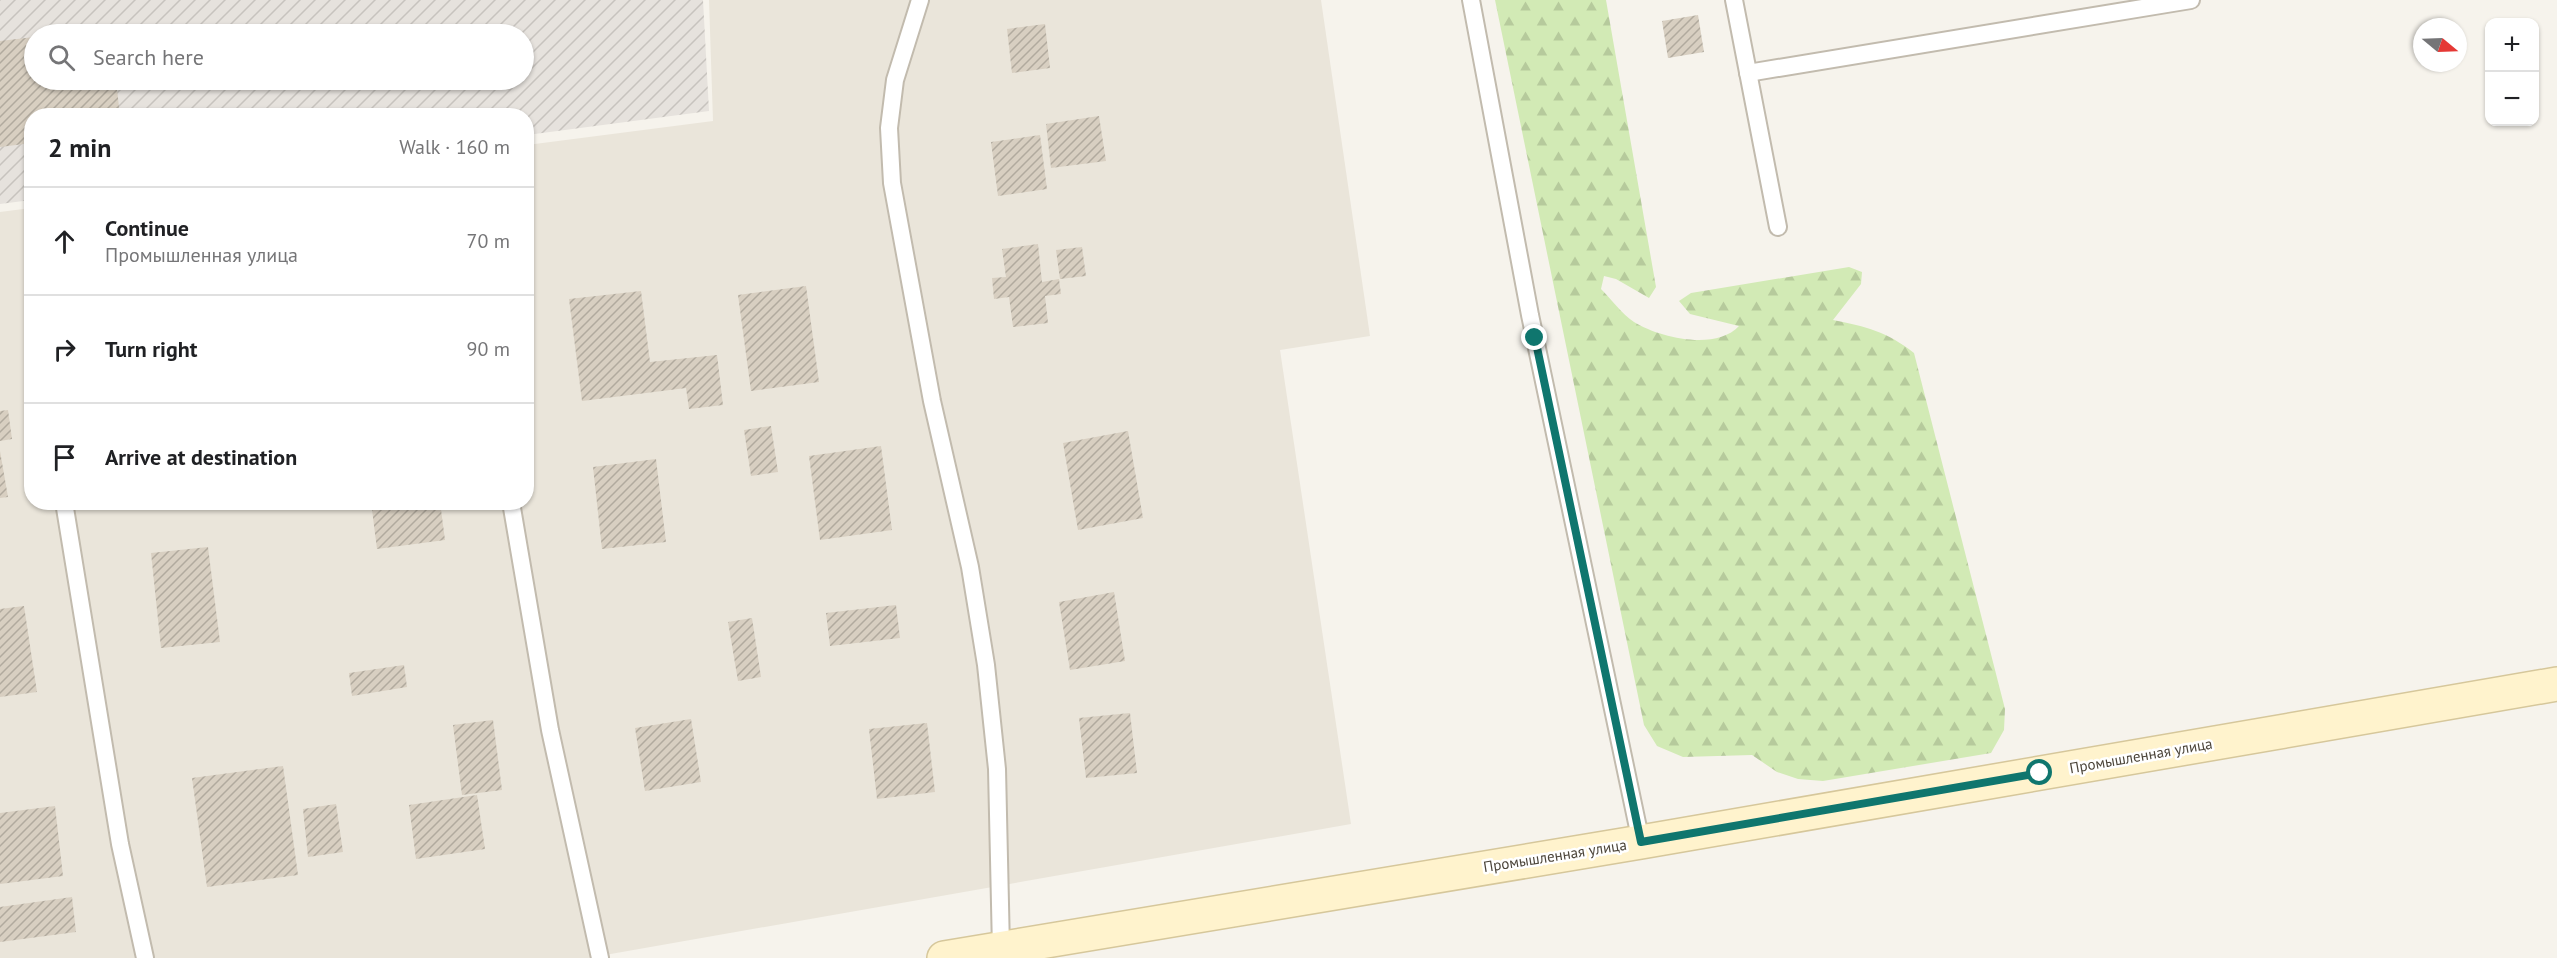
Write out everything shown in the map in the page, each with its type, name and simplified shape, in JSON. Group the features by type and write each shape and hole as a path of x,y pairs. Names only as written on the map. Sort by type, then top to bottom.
{"street":[{"name":"Промышленная улица","path":"944,958 1641,842 2557,684"}],"lane":[{"path":"920,0 895,80 889,129 892,183 932,401 970,567 986,665 997,769 1001,949"},
{"path":"1471,0 1530,315 1641,842"},
{"path":"1734,0 1778,227"},
{"path":"1748,73 2191,0"},
{"path":"65,510 120,844 146,958"},
{"path":"512,510 550,730 600,958"}],"shaded area":[{"path":"0,0 703,0 709,111 534,134 534,108 24,108 24,201 0,204"},
{"path":"709,0 1321,0 1370,336 1280,350 1351,824 588,958 0,958 0,212 24,209 24,510 534,510 534,144 713,121"}],"green space":[{"path":"1495,0 1606,0 1656,287 1649,298 1616,279 1604,276 1601,289 1634,322 1673,337 1703,340 1717,338 1729,334 1739,326 1690,314 1679,301 1691,293 1849,267 1862,272 1861,284 1833,320 1876,331 1914,353 2005,709 2004,730 1991,753 1823,781 1798,779 1777,772 1752,755 1683,757 1657,746 1644,725"}],"building":[{"path":"1698,15 1704,52 1668,58 1662,21"},
{"path":"1045,24 1050,68 1012,73 1007,29"},
{"path":"24,38 24,90 117,90 119,108 24,108 24,144 0,147 0,41"},
{"path":"1099,116 1106,161 1051,168 1046,124"},
{"path":"1040,135 1047,189 998,196 991,142"},
{"path":"1038,244 1042,282 1059,279 1061,294 1045,296 1048,323 1013,327 1009,297 994,299 992,278 1006,277 1002,249"},
{"path":"1082,247 1086,276 1060,279 1056,250"},
{"path":"806,286 819,382 751,391 738,295"},
{"path":"641,291 650,362 717,355 723,405 689,409 686,388 582,401 569,299"},
{"path":"8,410 12,439 0,441 0,411"},
{"path":"771,426 778,472 751,476 744,430"},
{"path":"1128,431 1143,518 1078,530 1063,443"},
{"path":"881,446 892,530 820,540 809,456"},
{"path":"0,451 8,497 0,498"},
{"path":"656,459 666,542 602,549 593,467"},
{"path":"372,510 441,510 445,540 377,549"},
{"path":"208,547 220,642 161,648 151,553"},
{"path":"1114,592 1125,661 1070,670 1059,602"},
{"path":"896,605 900,638 830,646 826,613"},
{"path":"24,606 37,692 0,697 0,609"},
{"path":"752,618 761,677 738,681 728,622"},
{"path":"404,665 407,687 352,696 349,673"},
{"path":"1130,713 1137,773 1086,778 1079,718"},
{"path":"691,719 701,782 645,791 635,728"},
{"path":"493,720 502,790 462,795 453,725"},
{"path":"927,723 935,792 877,799 869,729"},
{"path":"283,766 298,875 207,887 192,778"},
{"path":"477,795 485,849 416,859 409,805"},
{"path":"336,804 343,852 308,857 303,809"},
{"path":"55,806 63,876 0,884 0,813"},
{"path":"72,897 76,932 0,942 0,907"}],"route":[{"path":"1535,338 1641,842 2040,773"}]}
